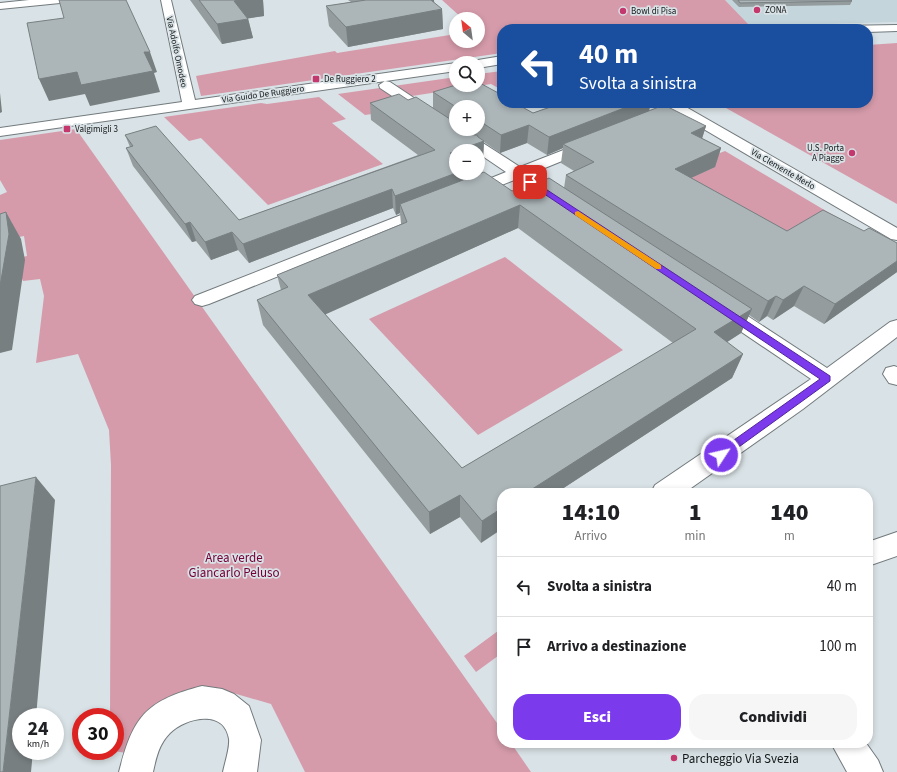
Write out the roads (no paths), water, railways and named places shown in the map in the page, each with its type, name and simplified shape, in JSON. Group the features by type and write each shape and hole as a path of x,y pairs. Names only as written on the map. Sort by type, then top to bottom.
{"street":[{"path":"0,6 60,0"},
{"name":"Via Adolfo Omodeo","path":"166,0 189,105"},
{"path":"873,28 897,28"},
{"path":"485,63 497,61"},
{"name":"Via Guido De Ruggiero","path":"0,132 449,68"},
{"path":"385,85 570,208"},
{"path":"635,126 670,108"},
{"name":"Via Clemente Merlo","path":"677,108 897,235"},
{"path":"202,300 606,138"},
{"path":"708,300 827,379"},
{"path":"680,488 709,463 897,328"},
{"path":"873,552 897,544"},
{"path":"136,772 137,758 143,744 160,720 186,704 207,701 218,702 226,706 238,717 242,725 246,743 245,754 240,772"},
{"path":"850,748 866,772"}],"place":[{"name":"ZONA","path":"757,10"},
{"name":"Bowl di Pisa","path":"623,11"},
{"name":"De Ruggiero 2","path":"316,79"},
{"name":"Valgimigli 3","path":"67,129"},
{"name":"U.S. Porta A Piagge","path":"852,153"},
{"name":"Parcheggio Via Svezia","path":"674,758"}],"park label":[{"name":"Area verde Giancarlo Peluso","path":"234,564"}]}
